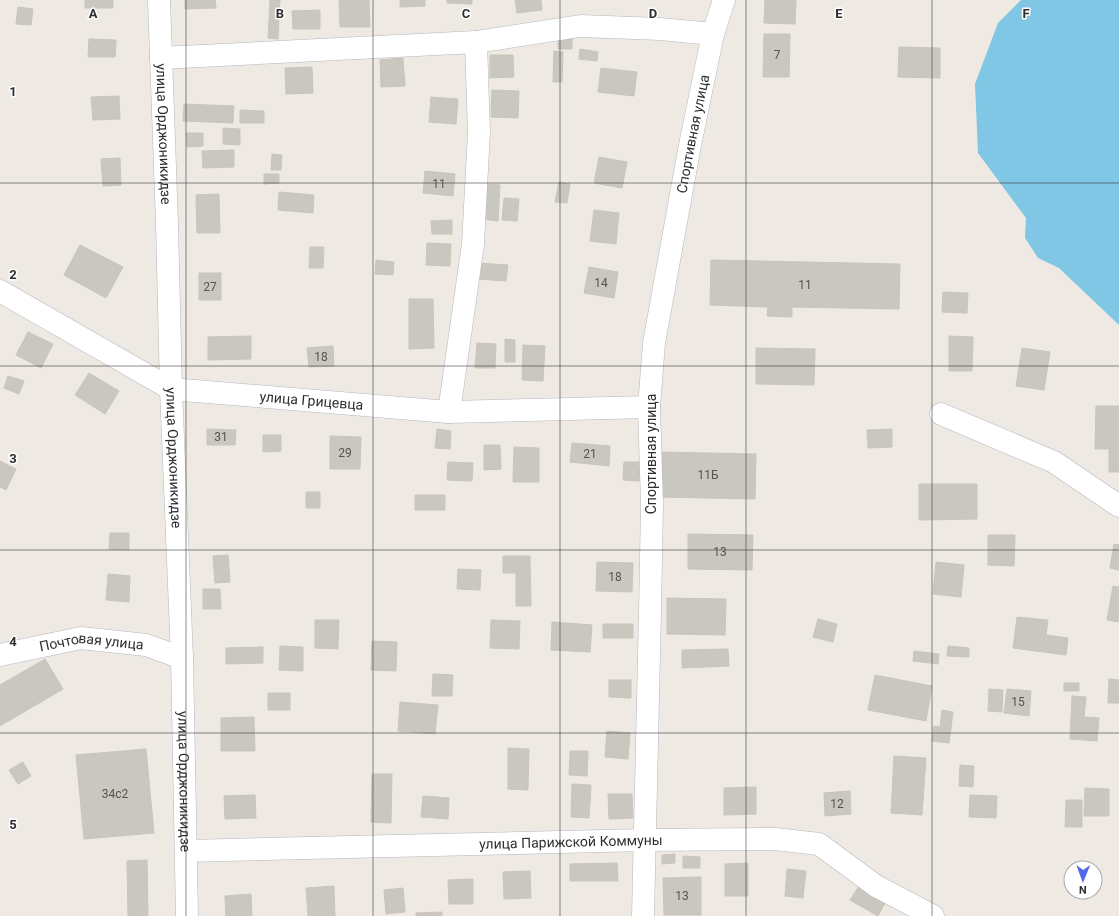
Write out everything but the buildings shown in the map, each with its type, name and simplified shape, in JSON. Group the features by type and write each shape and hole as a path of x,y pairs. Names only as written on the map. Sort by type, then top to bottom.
{"street":[{"name":"улица Орджоникидзе","path":"159,0 171,389 182,658 187,916"},
{"name":"Спортивная улица","path":"643,916 652,512 649,407 655,336 690,144 714,34 724,0"},
{"path":"161,58 476,42 580,26 660,29 714,34"},
{"path":"449,412 473,244 479,132 476,42"},
{"name":"улица Грицевца","path":"0,291 171,389 449,412 649,407"},
{"path":"941,414 1054,462 1119,506"},
{"name":"Почтовая улица","path":"0,655 81,638 146,645 182,658"},
{"name":"улица Парижской Коммуны","path":"186,851 645,840 775,839 819,844 876,886 933,916"}],"water":[{"path":"1021,0 1119,0 1119,325 1059,268 1038,258 1025,238 1026,218 978,153 975,84 998,23"}]}
